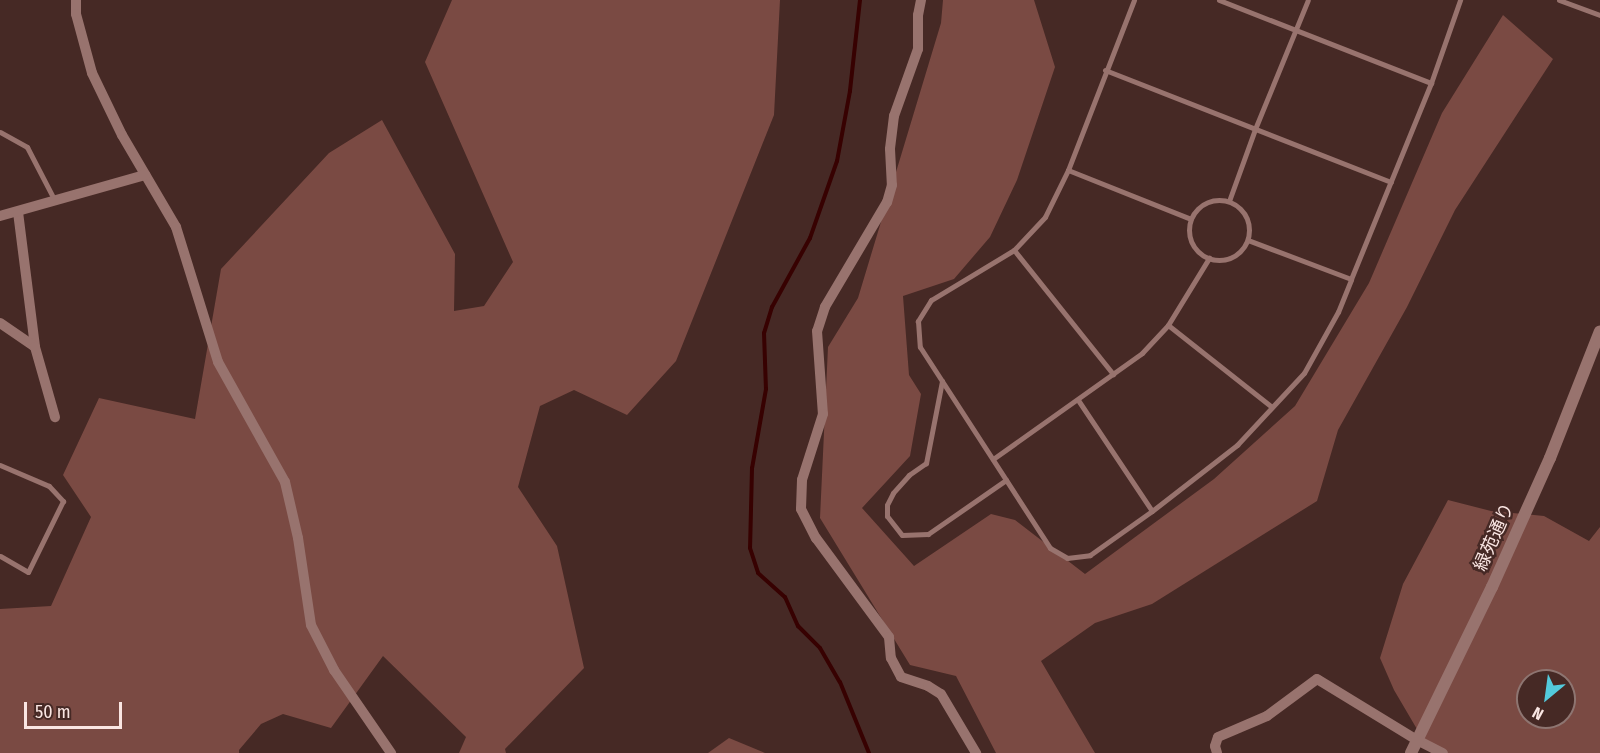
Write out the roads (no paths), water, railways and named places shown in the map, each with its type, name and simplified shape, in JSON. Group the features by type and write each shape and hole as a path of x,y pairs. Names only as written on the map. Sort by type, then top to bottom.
{"street":[{"path":"76,0 76,14 92,73 122,135 176,227 218,362 285,482 298,538 311,625 334,670 391,753"},
{"path":"921,0 918,15 918,49 894,116 890,149 892,185 887,202 825,307 817,331 823,414 802,480 801,509 816,538 890,637 891,658 902,676 928,686 941,694 976,753"},
{"path":"0,216 145,175"},
{"path":"18,212 35,347 55,417"},
{"path":"0,323 35,347"},
{"name":"緑苑通り","path":"1411,753 1492,587 1550,458 1600,331"},
{"path":"1217,753 1215,746 1218,737 1267,716 1317,679 1417,740 1443,753"}],"lane":[{"path":"1134,0 1068,170 1045,217 1014,250 931,300 918,321 920,347 1050,548 1067,558 1090,555 1237,446 1304,373 1338,312 1431,83 1461,0"},
{"path":"1220,0 1431,83"},
{"path":"1229,201 1255,129 1308,0"},
{"path":"1559,0 1600,15"},
{"path":"1105,70 1390,182"},
{"path":"0,132 27,147 55,202"},
{"path":"1068,170 1191,219"},
{"path":"1229,201 1239,207 1246,217 1249,228 1248,240 1232,257 1220,260 1209,258 1199,252 1192,243 1189,231 1191,219 1197,209 1206,202 1229,201"},
{"path":"1248,240 1351,279"},
{"path":"1014,250 1113,374"},
{"path":"993,459 1142,353 1168,325 1209,258"},
{"path":"1168,325 1272,407"},
{"path":"942,381 926,463 909,475 892,493 887,505 887,516 902,535 928,534 1006,480"},
{"path":"1078,400 1152,511"},
{"path":"0,465 49,486 63,501 28,572 0,556"}],"waterway":[{"path":"860,0 850,91 837,161 810,238 772,307 764,333 766,389 752,468 750,548 758,573 785,597 798,626 820,648 840,682 869,753"}]}
